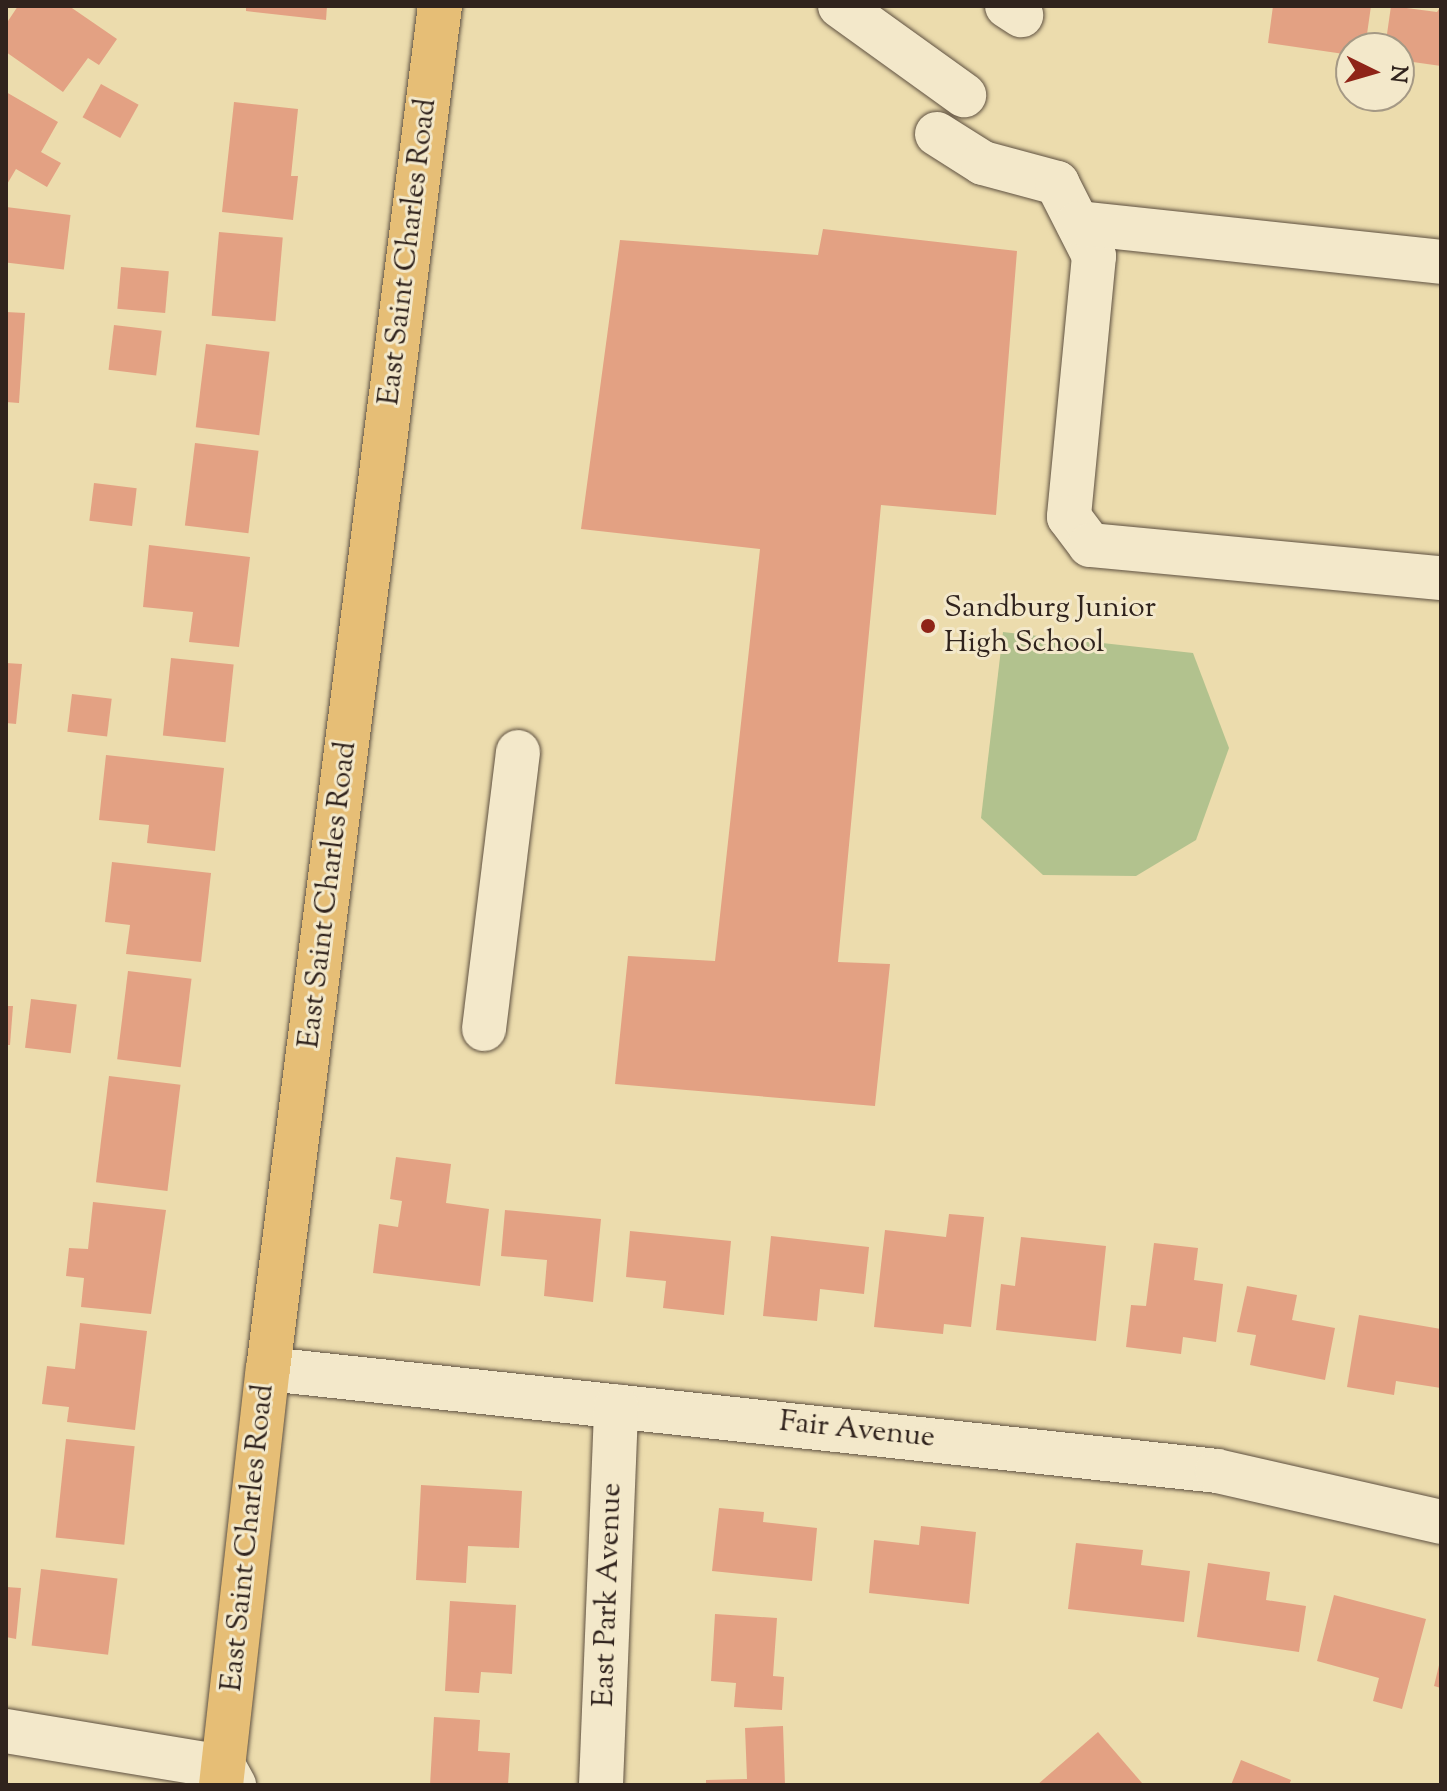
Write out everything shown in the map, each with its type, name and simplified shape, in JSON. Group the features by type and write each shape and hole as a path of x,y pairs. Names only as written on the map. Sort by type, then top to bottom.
{"main road":[{"name":"East Saint Charles Road","path":"226,1779 268,1369 440,6"}],"street":[{"path":"840,6 964,95"},
{"path":"937,134 983,163 1057,183 1094,256 1069,517 1090,545 1441,578"},
{"path":"1078,223 1441,262"},
{"path":"484,1029 518,752"},
{"name":"Fair Avenue","path":"268,1369 1217,1471 1441,1522"},
{"name":"East Park Avenue","path":"601,1785 616,1406"},
{"path":"6,1731 226,1779"}],"green space":[{"path":"1003,632 1193,653 1229,748 1196,840 1136,876 1043,875 981,818"}],"building":[{"path":"18,6 69,6 117,39 99,65 88,58 63,92 6,52 6,24"},
{"path":"246,6 327,6 326,20 246,11"},
{"path":"1273,6 1371,6 1367,32 1335,32 1335,53 1268,43"},
{"path":"1391,6 1437,12 1441,6 1441,66 1415,62 1415,32 1387,32"},
{"path":"101,84 139,105 120,138 83,117"},
{"path":"6,92 58,122 41,152 61,163 47,187 16,169 6,186"},
{"path":"234,102 298,109 291,176 298,176 293,220 222,212"},
{"path":"6,207 71,215 64,270 6,262"},
{"path":"823,229 1017,251 996,515 881,505 838,962 890,964 875,1106 615,1084 628,956 715,961 760,549 581,529 620,240 818,255"},
{"path":"219,232 283,238 275,321 212,316"},
{"path":"121,267 169,271 165,313 117,309"},
{"path":"6,312 25,313 19,403 6,402"},
{"path":"114,325 162,331 156,376 109,370"},
{"path":"206,344 270,352 259,435 196,427"},
{"path":"195,443 259,451 248,533 185,525"},
{"path":"94,483 137,488 132,526 89,521"},
{"path":"149,545 250,557 239,647 189,642 193,612 143,607"},
{"path":"171,658 234,665 226,742 163,736"},
{"path":"6,663 22,664 16,724 6,723"},
{"path":"72,694 112,699 107,737 67,732"},
{"path":"106,755 224,768 215,851 147,843 149,825 99,820"},
{"path":"112,862 211,873 201,962 126,954 130,925 105,922"},
{"path":"128,971 192,979 181,1067 117,1059"},
{"path":"31,999 77,1005 71,1053 25,1048"},
{"path":"6,1006 13,1006 10,1045 6,1045"},
{"path":"109,1076 180,1085 167,1191 96,1182"},
{"path":"396,1157 451,1164 446,1203 489,1209 480,1286 373,1273 379,1224 398,1227 402,1201 390,1199"},
{"path":"93,1202 166,1210 151,1314 81,1307 84,1278 66,1276 69,1248 88,1249"},
{"path":"505,1210 601,1219 593,1302 544,1296 547,1260 501,1256"},
{"path":"949,1214 984,1217 971,1327 944,1324 943,1334 874,1327 885,1230 946,1237"},
{"path":"630,1231 731,1241 724,1315 663,1308 666,1281 626,1277"},
{"path":"771,1236 869,1247 864,1294 820,1289 817,1321 763,1316"},
{"path":"1021,1237 1106,1246 1096,1341 996,1330 1001,1284 1015,1286"},
{"path":"1154,1243 1198,1248 1194,1280 1223,1284 1216,1342 1183,1337 1181,1354 1126,1347 1131,1305 1146,1306"},
{"path":"1247,1286 1297,1295 1292,1320 1335,1328 1325,1380 1250,1365 1256,1335 1237,1332"},
{"path":"1359,1315 1441,1329 1441,1388 1396,1381 1394,1395 1347,1387"},
{"path":"80,1323 147,1331 135,1430 67,1422 69,1407 42,1404 47,1366 75,1369"},
{"path":"66,1439 135,1446 124,1545 56,1537"},
{"path":"421,1485 522,1491 519,1548 468,1546 466,1583 416,1580"},
{"path":"719,1508 764,1512 763,1522 817,1528 812,1581 712,1571"},
{"path":"921,1526 976,1532 969,1604 869,1593 874,1540 919,1545"},
{"path":"1076,1543 1143,1550 1141,1565 1190,1571 1184,1622 1068,1609"},
{"path":"1208,1563 1270,1572 1266,1600 1306,1606 1299,1652 1197,1637"},
{"path":"41,1569 117,1578 108,1655 32,1645"},
{"path":"6,1587 21,1588 16,1639 6,1637"},
{"path":"1334,1595 1426,1619 1402,1709 1373,1701 1379,1678 1317,1661"},
{"path":"450,1601 516,1605 512,1674 481,1672 479,1693 445,1691"},
{"path":"715,1614 777,1618 773,1676 784,1677 782,1710 734,1707 736,1683 711,1681"},
{"path":"1441,1661 1441,1688 1434,1686"},
{"path":"434,1717 480,1720 478,1751 510,1753 508,1785 430,1785"},
{"path":"783,1726 785,1785 706,1785 706,1780 747,1779 745,1728"},
{"path":"1098,1732 1142,1783 1037,1785"},
{"path":"1241,1760 1291,1780 1289,1785 1231,1785"}],"place":[{"name":"Sandburg Junior High School","path":"928,626"}]}
